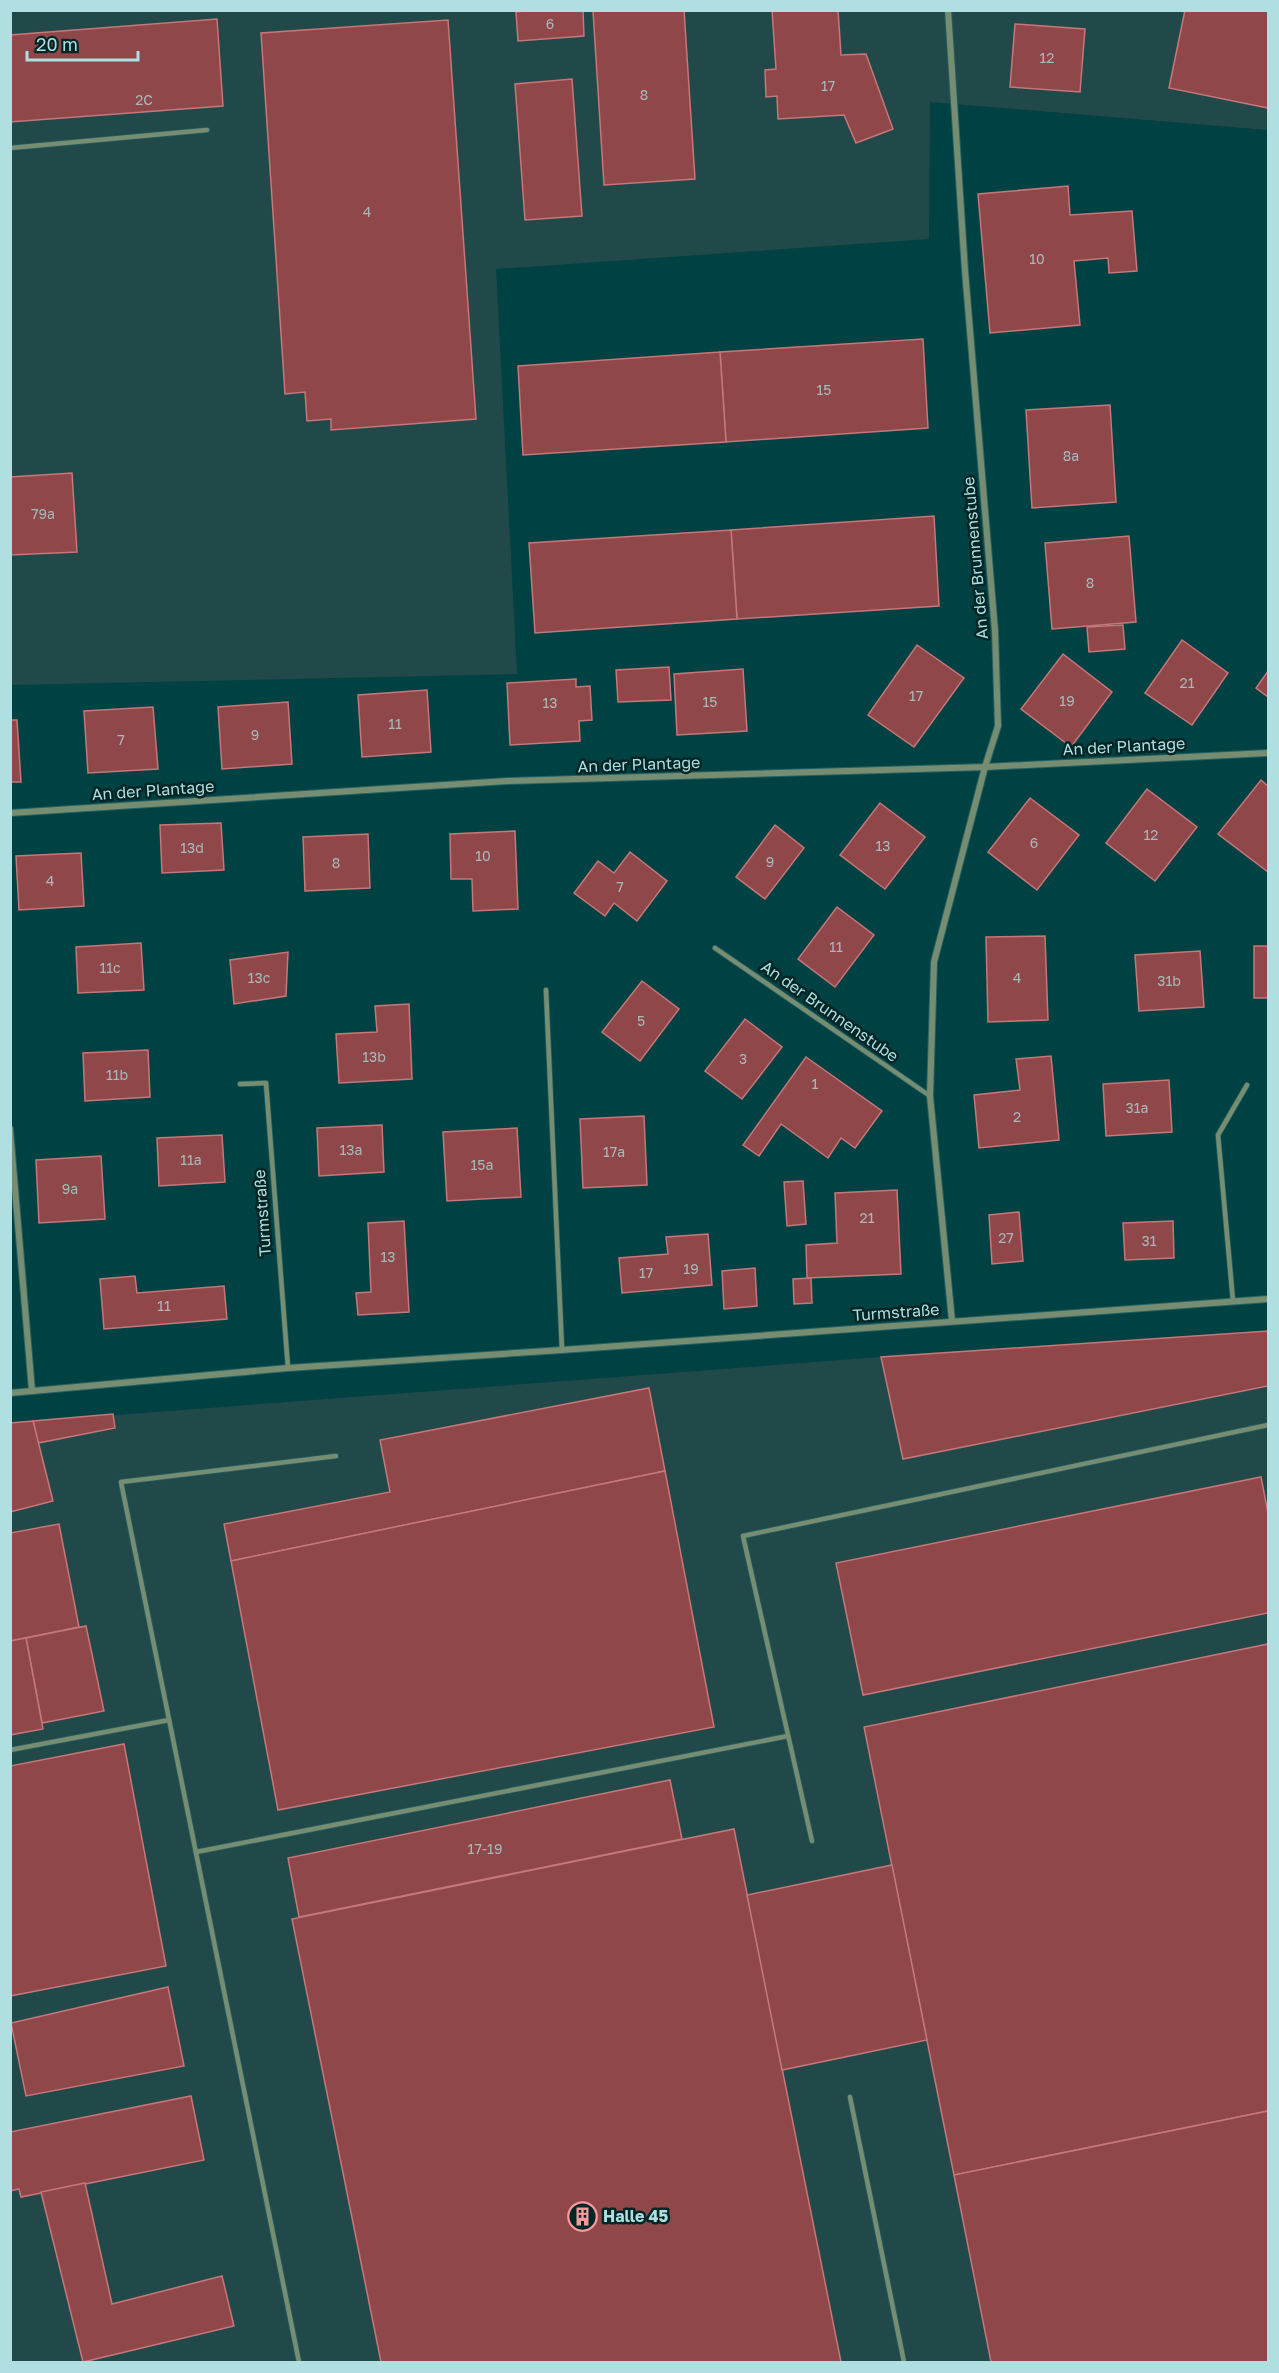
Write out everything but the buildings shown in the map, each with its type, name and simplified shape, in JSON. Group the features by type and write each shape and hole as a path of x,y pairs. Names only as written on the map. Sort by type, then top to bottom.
{"street":[{"name":"An der Brunnenstube","path":"948,10 965,271 995,631 998,726 985,767 934,962 930,1096 952,1321"},
{"name":"An der Plantage","path":"10,813 507,782 985,767 1269,753"},
{"path":"10,1129 32,1392"},
{"name":"Turmstraße","path":"10,1393 288,1368 1269,1299"}],"lane":[{"path":"10,148 207,130"},
{"name":"An der Brunnenstube","path":"715,948 930,1096"},
{"path":"546,990 562,1350"},
{"name":"Turmstraße","path":"240,1084 266,1083 288,1368"},
{"path":"1233,1301 1218,1135 1247,1085"},
{"path":"812,1841 743,1536 1269,1425"},
{"path":"299,2362 121,1482 336,1456"},
{"path":"10,1750 170,1720"},
{"path":"196,1852 788,1736"},
{"path":"850,2097 904,2362"}],"shaded area":[{"path":"10,11 1268,11 1268,130 930,102 929,239 496,269 517,674 11,685"},
{"path":"1268,1331 1268,2362 11,2362 11,1423 881,1357"}],"place":[{"name":"Halle 45","path":"582,2216"}]}
